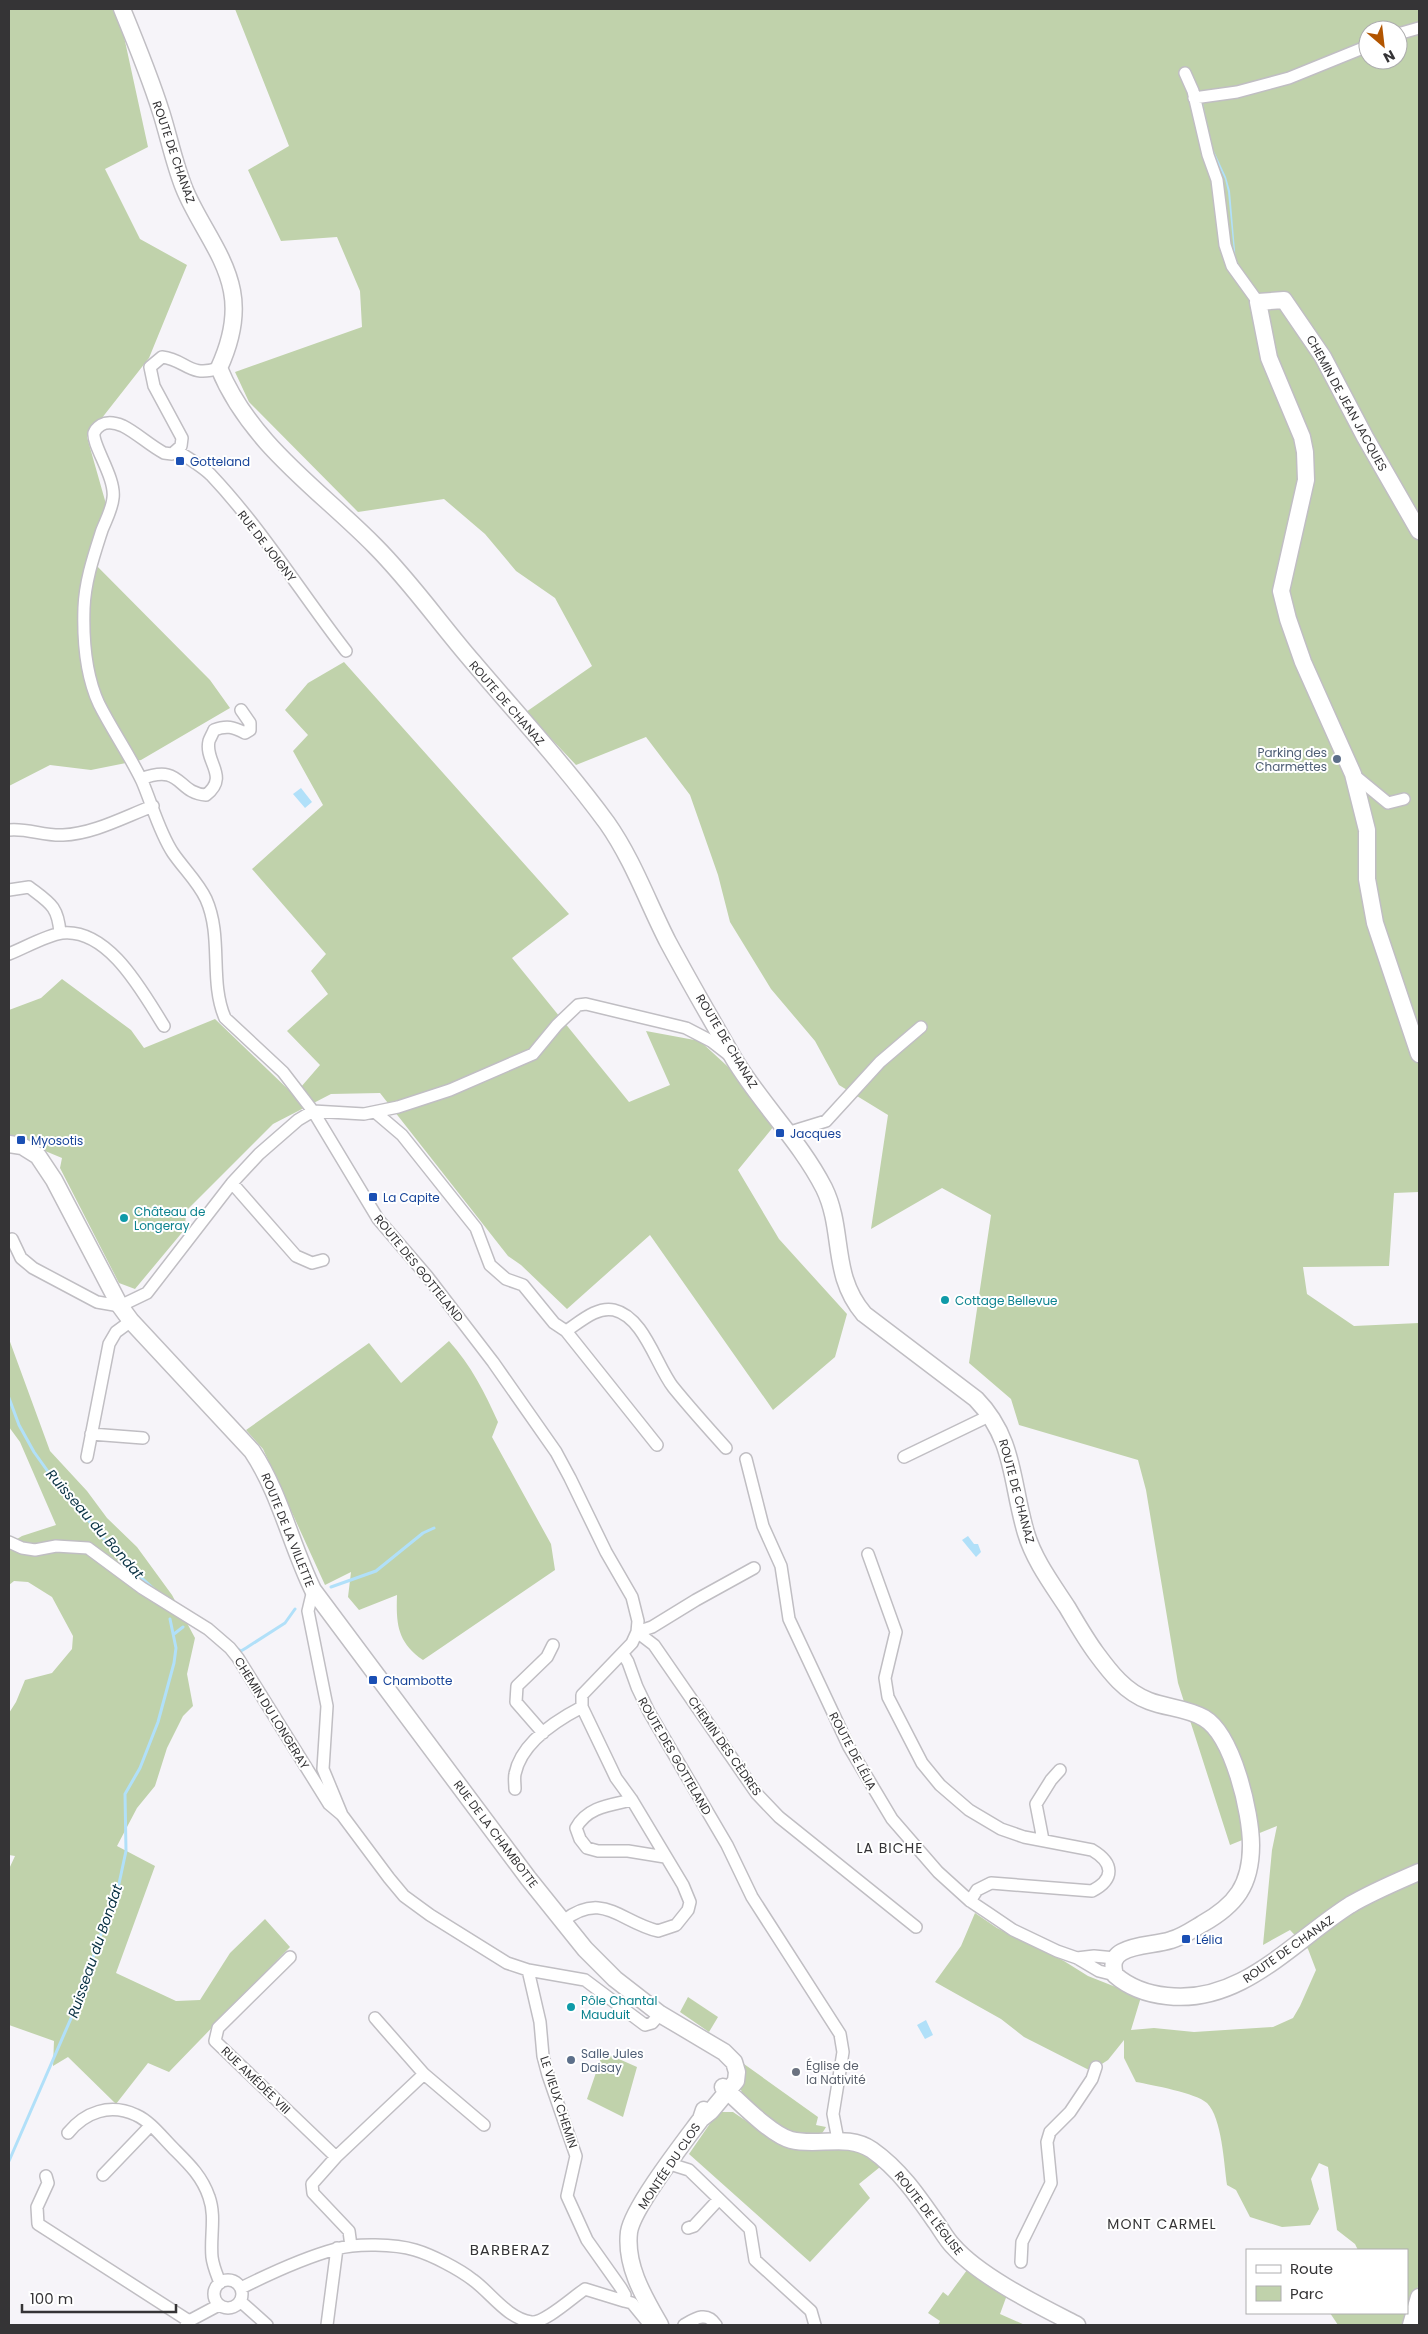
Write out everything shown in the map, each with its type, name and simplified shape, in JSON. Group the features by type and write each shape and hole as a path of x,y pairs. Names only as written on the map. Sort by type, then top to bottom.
{"street":[{"name":"ROUTE DE CHANAZ","path":"122,9 160,110 185,190 224,266 231,288 234,309 232,329 226,354 219,368 238,406 295,474 377,548 553,756 608,825 638,878 669,943 735,1059 812,1168 830,1202 835,1221 843,1278 857,1305 864,1314 976,1399 991,1415 1010,1455 1026,1534 1036,1559 1094,1650 1117,1680 1133,1693 1148,1701 1194,1713 1206,1719 1216,1730 1239,1779 1246,1806 1251,1843 1250,1864 1246,1882 1238,1896 1214,1916 1180,1936 1123,1951 1115,1958"},
{"path":"1194,98 1237,92 1289,78 1358,50"},
{"path":"1185,73 1217,180 1226,245 1232,266 1258,302 1269,358 1302,437 1305,452 1306,480 1282,591 1288,619 1303,662 1353,774 1367,830 1367,879 1375,923 1419,1054"},
{"name":"CHEMIN DE JEAN JACQUES","path":"1258,302 1284,300 1291,313 1308,333 1324,357 1364,437 1419,531"},
{"path":"177,451 181,446 182,438 154,386 150,367 162,357 170,358 194,371 209,372 219,368"},
{"name":"ROUTE DES GOTTELAND","path":"177,451 172,454 164,453 123,426 114,423 106,422 98,427 94,433 112,485 113,498 96,548 85,593 85,641 89,673 99,704 141,779 173,853 198,884 207,900 213,920 217,987 221,1008 226,1018 283,1072 313,1111 378,1219 454,1310 556,1452 606,1552 632,1597 636,1609 637,1632"},
{"name":"RUE DE JOIGNY","path":"177,451 210,474 280,559 315,611 346,651"},
{"path":"141,779 157,773 168,774 181,781 197,794 206,795 213,790 217,782 216,771 209,754 209,741 214,730 225,726 234,727 245,733 250,730 250,723 241,710"},
{"path":"1353,774 1388,804 1404,799"},
{"path":"9,830 18,829 48,836 82,833 153,806"},
{"path":"9,890 29,887 50,903 58,915 60,933"},
{"path":"9,954 60,933 78,933 95,942 118,959 136,981 164,1026"},
{"path":"12,1239 21,1258 33,1268 97,1302 120,1306 147,1293 232,1182 259,1154 298,1120 313,1111 364,1114 398,1107 450,1090 534,1054 557,1025 578,1006 586,1004 686,1028 711,1041 735,1059"},
{"path":"787,1133 826,1121 880,1062 921,1028"},
{"path":"375,1112 402,1135 476,1228 490,1265 506,1279 523,1285 554,1323 566,1331 657,1446"},
{"name":"ROUTE DE LA VILLETTE","path":"9,1144 22,1146 38,1156 54,1180 120,1306 131,1321 252,1451 263,1468 300,1563 313,1590 308,1611 327,1706 323,1769 342,1815 404,1896 471,1942 508,1963 528,1970 585,1980 646,2025 652,2023 660,2014"},
{"path":"232,1182 296,1256 312,1263 324,1260"},
{"path":"566,1331 596,1312 614,1310 627,1317 638,1328 672,1385 726,1448"},
{"path":"87,1457 109,1344 116,1332 131,1321"},
{"path":"904,1456 991,1415"},
{"path":"91,1434 143,1438"},
{"name":"ROUTE DE LÉLIA","path":"746,1460 763,1526 781,1566 789,1619 849,1747 892,1819 938,1872 970,1901 1013,1930 1057,1951 1077,1958 1099,1971 1115,1975"},
{"name":"CHEMIN DU LONGERAY","path":"9,1542 22,1548 35,1550 56,1546 88,1548 142,1588 208,1629 230,1648 329,1804 342,1815"},
{"path":"868,1554 896,1632 885,1678 888,1697 922,1763 940,1785 969,1810 1000,1829 1024,1837 1092,1850 1101,1855 1108,1865 1108,1876 1103,1885 1092,1891 991,1883 977,1890 970,1901"},
{"path":"563,1921 577,1910 596,1906 606,1908 658,1931 676,1925 688,1910 690,1902 683,1885 607,1761 582,1707 582,1695 623,1654 637,1632 652,1627 754,1568"},
{"name":"RUE DE LA CHAMBOTTE","path":"313,1590 585,1948 615,1979 660,2014 724,2052 734,2062 737,2072 736,2081 725,2089"},
{"name":"CHEMIN DES CÈDRES","path":"637,1632 654,1645 757,1794 779,1816 916,1927"},
{"path":"544,1733 516,1702 517,1686 547,1657 553,1645"},
{"name":"ROUTE DES GOTTELAND","path":"623,1654 649,1712 726,1845 752,1896 840,2034 843,2052 833,2114 838,2140"},
{"path":"516,1789 515,1774 520,1760 534,1740 582,1707"},
{"path":"1043,1840 1036,1804 1051,1780 1060,1770"},
{"path":"632,1800 590,1811 581,1819 576,1828 580,1839 587,1848 598,1851 628,1851 665,1857"},
{"name":"ROUTE DE CHANAZ","path":"1115,1975 1137,1990 1178,1998 1204,1995 1231,1987 1256,1973 1351,1905 1419,1872"},
{"name":"ROUTE DE LÉLIA","path":"1077,1958 1094,1956 1115,1958"},
{"name":"RUE AMÉDÉE VIII","path":"290,1957 218,2028 215,2041 336,2157"},
{"path":"1115,1958 1113,1966 1115,1975"},
{"name":"LE VIEUX CHEMIN","path":"528,1970 540,2022 543,2056 576,2156 567,2196 586,2240 621,2288 625,2295 624,2301 632,2303 650,2325"},
{"path":"375,2018 424,2074 484,2125"},
{"path":"1021,2262 1022,2242 1051,2183 1048,2137 1050,2132 1070,2112 1085,2091 1096,2067"},
{"path":"351,2246 349,2231 313,2193 312,2184 336,2157 424,2074"},
{"name":"ROUTE DE L'ÉGLISE","path":"725,2089 752,2113 789,2140 805,2142 838,2140 856,2142 871,2150 893,2167 926,2208 951,2245 963,2257 990,2276 1078,2325"},
{"name":"MONTÉE DU CLOS","path":"660,2325 634,2275 630,2254 629,2231 638,2210 701,2119 711,2111 725,2089"},
{"path":"68,2133 77,2122 89,2114 122,2110 137,2115 194,2169 203,2182 213,2212 212,2259 220,2283"},
{"path":"103,2175 150,2126"},
{"path":"670,2164 689,2170 750,2229 755,2260 810,2311 815,2325"},
{"path":"46,2176 48,2183 37,2207 38,2224 188,2323 219,2305"},
{"path":"688,2228 694,2226 719,2199"},
{"path":"241,2288 271,2273 336,2248 380,2246 416,2250 473,2280 515,2315 531,2322 542,2321 585,2289 624,2301"},
{"path":"327,2325 336,2248"},
{"path":"231,2280 241,2288 240,2301 234,2307 224,2308 219,2305 214,2292 220,2283 231,2280"},
{"path":"1413,2321 1419,2297"},
{"path":"240,2301 267,2325"},
{"path":"684,2325 700,2316 710,2318 716,2325"}],"green space":[{"path":"9,9 118,9 148,147 105,169 140,239 187,265 149,358 87,437 106,504 88,557 210,680 230,708 141,760 91,770 50,765 9,786"},
{"path":"235,9 1419,9 1419,1192 1394,1193 1389,1266 1303,1267 1307,1294 1354,1326 1419,1323 1419,2279 1414,2314 1403,2325 1338,2325 1331,2314 1408,2314 1408,2249 1358,2249 1355,2244 1337,2230 1328,2167 1319,2163 1311,2179 1319,2209 1310,2225 1282,2227 1250,2217 1236,2190 1227,2185 1222,2142 1212,2110 1207,2103 1194,2096 1136,2082 1124,2058 1124,2040 1108,2060 1091,2071 1024,2037 1001,2019 935,1982 961,1946 975,1913 997,1928 1064,1961 1088,1976 1141,1997 1131,2030 1154,2028 1194,2032 1273,2027 1293,2018 1316,1970 1308,1949 1290,1930 1263,1945 1272,1850 1277,1826 1230,1845 1178,1683 1146,1490 1138,1460 1019,1425 1011,1399 969,1363 991,1215 942,1188 871,1229 888,1115 839,1085 815,1041 771,989 730,922 718,875 690,795 646,737 576,765 526,712 592,666 555,598 516,571 485,534 444,499 358,512 249,402 235,372 362,327 360,291 337,237 281,241 248,170 289,146"},
{"path":"344,662 569,914 512,958 629,1102 670,1085 646,1031 700,1041 750,1087 774,1126 738,1170 779,1239 847,1314 835,1357 773,1410 650,1235 567,1309 521,1265 508,1256 380,1093 331,1094 273,1124 186,1211 185,1229 135,1289 119,1283 60,1168 62,1158 9,1136 9,1010 41,998 62,979 131,1030 144,1048 215,1019 294,1095 320,1065 287,1031 328,994 311,971 326,954 252,869 323,805 293,751 308,735 285,710 308,683"},
{"path":"9,1339 50,1451 87,1491 107,1518 137,1547 172,1595 195,1638 187,1674 193,1706 183,1716 167,1748 155,1786 137,1808 117,1846 155,1866 116,1973 176,2001 200,2000 230,1953 265,1919 290,1947 169,2072 148,2063 116,2104 68,2057 53,2066 54,2041 9,2025 9,1869 15,1856 9,1855 9,1713 25,1680 52,1673 72,1649 73,1636 52,1597 28,1582 14,1581 9,1585 9,1544 22,1536 56,1525 20,1442 9,1427"},
{"path":"449,1341 471,1370 493,1411 498,1422 492,1437 551,1544 555,1570 423,1660 414,1653 403,1639 398,1623 397,1595 359,1610 348,1597 351,1572 325,1585 263,1449 246,1430 369,1343 401,1383"},
{"path":"688,1997 718,2017 709,2032 680,2012"},
{"path":"603,2052 637,2067 623,2117 587,2099"},
{"path":"737,2059 818,2117 816,2125 826,2127 821,2134 810,2137 799,2135 787,2130 764,2115 741,2090 738,2079"},
{"path":"718,2112 733,2112 783,2146 808,2150 854,2148 880,2167 859,2184 870,2198 810,2262 689,2154"},
{"path":"967,2270 1007,2295 1000,2314 1025,2325 938,2325 940,2321 928,2313 943,2292 948,2296"}],"water":[{"path":"1202,99 1213,149 1226,177 1230,191 1236,262 1245,276 1235,263 1228,192 1225,179 1211,150 1201,107"},
{"path":"301,788 312,802 305,808 293,794"},
{"path":"968,1536 974,1544 978,1544 981,1552 976,1557 962,1540"},
{"path":"926,2020 933,2035 925,2039 917,2025"}],"waterway":[{"name":"Ruisseau du Bondat","path":"9,1398 19,1425 34,1452 54,1480 122,1560 155,1590"},
{"path":"331,1587 376,1571 423,1533 434,1528"},
{"path":"236,1648 241,1651 285,1623 295,1609"},
{"name":"Ruisseau du Bondat","path":"9,2161 82,1993 98,1942 117,1893 126,1851 125,1794 140,1768 158,1722 174,1663 176,1648 170,1619"},
{"path":"174,1634 183,1627"}],"place":[{"name":"Gotteland","path":"180,461"},
{"name":"Parking des Charmettes","path":"1337,759"},
{"name":"Jacques","path":"780,1133"},
{"name":"Myosotis","path":"21,1140"},
{"name":"La Capite","path":"373,1197"},
{"name":"Château de Longeray","path":"124,1218"},
{"name":"Cottage Bellevue","path":"945,1300"},
{"name":"Chambotte","path":"373,1680"},
{"name":"Lélia","path":"1186,1939"},
{"name":"Pôle Chantal Mauduit","path":"571,2007"},
{"name":"Salle Jules Daisay","path":"571,2060"},
{"name":"Église de la Nativité","path":"796,2072"}],"district":[{"name":"LA BICHE","path":"890,1848"},
{"name":"MONT CARMEL","path":"1162,2224"},
{"name":"BARBERAZ","path":"510,2249"}]}
